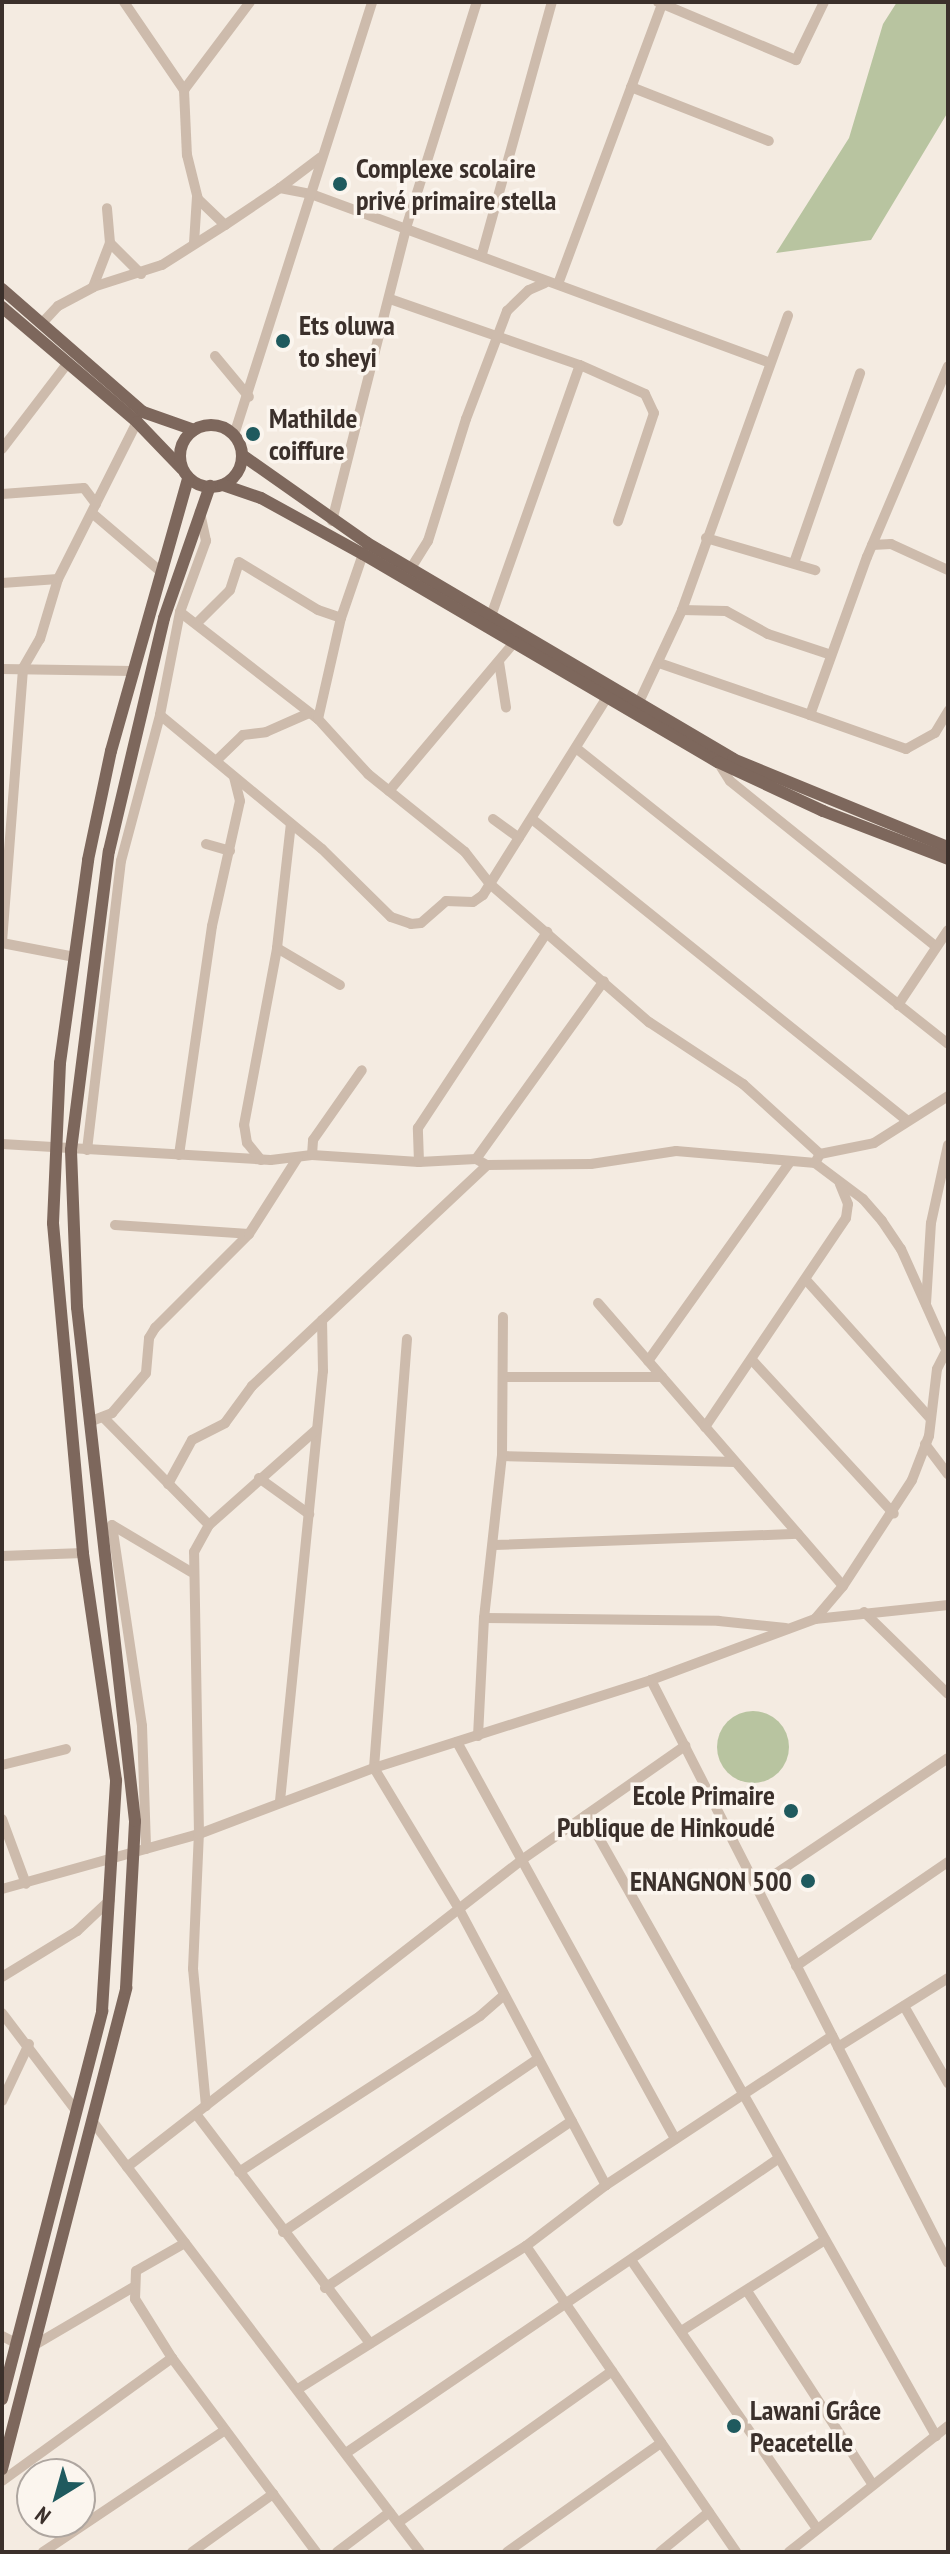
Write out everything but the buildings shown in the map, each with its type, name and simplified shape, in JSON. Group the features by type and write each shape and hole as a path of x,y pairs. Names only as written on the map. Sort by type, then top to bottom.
{"main road":[{"path":"2,289 44,321 101,379 143,412 194,430 214,425 234,435 242,455 332,521 733,759 948,847"},
{"path":"2,307 137,422 185,473 261,498 363,554 718,762 823,811 948,859"},
{"path":"2,2399 102,2011 116,1780 83,1553 53,1223 54,1146 88,860 185,473 181,448 194,430"},
{"path":"2,2469 126,1988 140,1851 77,1307 71,1150 109,851 164,618 200,512 217,486 236,475 242,455"}],"street":[{"path":"124,2 184,90 187,155 197,195 194,243"},
{"path":"184,90 250,2"},
{"path":"234,435 249,397 321,157 372,2"},
{"path":"332,521 406,228 477,2"},
{"path":"482,254 552,2"},
{"path":"558,284 660,3 681,8 796,60 824,2"},
{"path":"631,87 769,141"},
{"path":"44,321 58,306 93,287 141,274 225,225 321,157"},
{"path":"280,188 311,194 482,254 545,283 558,284 770,363"},
{"path":"197,195 225,225"},
{"path":"93,287 110,243 107,208"},
{"path":"110,243 141,274"},
{"path":"527,276 529,290"},
{"path":"411,568 428,541 507,311 529,290 545,283"},
{"path":"390,299 580,365 645,394 652,402 654,413 618,521"},
{"path":"639,702 682,610 788,316"},
{"path":"215,356 249,397"},
{"path":"2,449 67,364"},
{"path":"491,616 580,365"},
{"path":"810,715 872,545 948,366"},
{"path":"794,563 860,373"},
{"path":"75,957 2,942 23,668 40,639 58,579 137,422"},
{"path":"2,494 105,486"},
{"path":"84,488 94,508 160,571"},
{"path":"87,1150 121,861 160,715 180,612 206,541 200,512"},
{"path":"879,528 891,544"},
{"path":"706,538 815,570"},
{"path":"872,545 891,544 948,570"},
{"path":"313,717 363,554"},
{"path":"198,622 230,590 239,562 318,610 341,618"},
{"path":"2,583 58,579"},
{"path":"682,610 726,611 768,634 831,655"},
{"path":"180,612 198,622 313,717 389,791 465,852 490,884 649,1022 743,1084 840,1184 863,1199 895,1240 947,1351 925,1444 894,1514 843,1586 815,1619"},
{"path":"389,791 513,644"},
{"path":"499,662 506,707"},
{"path":"659,663 906,749 935,733 948,711"},
{"path":"2,669 133,671"},
{"path":"160,715 354,878 369,899 401,922 421,923 446,901 473,902 490,884 607,697"},
{"path":"217,760 243,735 266,732 313,717"},
{"path":"576,748 948,1044"},
{"path":"718,762 730,781 934,945"},
{"path":"179,1155 212,926 240,801 233,775"},
{"path":"493,819 519,838"},
{"path":"532,819 906,1120"},
{"path":"261,1160 247,1143 244,1125 277,948 291,824"},
{"path":"206,844 230,851"},
{"path":"419,1162 418,1128 547,932"},
{"path":"898,1005 934,945 947,933"},
{"path":"277,948 340,985"},
{"path":"476,1159 604,981"},
{"path":"312,1155 313,1140 362,1070"},
{"path":"2,1143 71,1150 261,1160 312,1155 419,1162 476,1159 487,1165 591,1164 676,1151 790,1162 818,1159 874,1143 948,1096"},
{"path":"926,1308 931,1223 948,1145"},
{"path":"89,1422 112,1413 146,1373 149,1338 155,1328 249,1234 298,1157"},
{"path":"648,1361 790,1162"},
{"path":"168,1484 192,1440 225,1423 252,1386 487,1165"},
{"path":"705,1427 807,1281 849,1212 840,1184"},
{"path":"115,1225 249,1234"},
{"path":"807,1281 929,1417"},
{"path":"598,1303 843,1586"},
{"path":"478,1736 484,1618 502,1456 505,1377 503,1317"},
{"path":"280,1801 309,1514 322,1320"},
{"path":"407,1339 374,1768 459,1909 606,2185"},
{"path":"752,1360 894,1514"},
{"path":"505,1377 662,1377"},
{"path":"103,1417 209,1525"},
{"path":"206,2106 193,1969 199,1834 191,1572 197,1540 209,1525 316,1430"},
{"path":"925,1444 948,1474"},
{"path":"502,1456 735,1462"},
{"path":"259,1478 309,1514"},
{"path":"140,1851 143,1737 112,1525 191,1572"},
{"path":"494,1545 798,1534"},
{"path":"2,1556 83,1553"},
{"path":"2,1889 112,1861 199,1834 374,1768 651,1680 815,1619 948,1605"},
{"path":"864,1612 948,1694"},
{"path":"484,1618 719,1621 787,1629"},
{"path":"651,1680 948,2263"},
{"path":"457,1742 675,2139"},
{"path":"127,2167 523,1859 685,1746"},
{"path":"2,1765 66,1749"},
{"path":"756,1887 948,1758"},
{"path":"586,1815 936,2436"},
{"path":"2,1819 26,1884"},
{"path":"796,1966 948,1862"},
{"path":"2,1977 77,1931 110,1900"},
{"path":"298,2389 526,2246 606,2185 745,2095 947,1982"},
{"path":"239,2172 503,1996"},
{"path":"904,2006 948,2083"},
{"path":"2,2013 29,2044 76,2111"},
{"path":"2,2101 29,2044"},
{"path":"283,2232 538,2059"},
{"path":"196,2114 325,2288 370,2343"},
{"path":"325,2288 572,2121"},
{"path":"93,2122 420,2552"},
{"path":"346,2453 778,2159"},
{"path":"683,2330 825,2240"},
{"path":"185,2243 136,2271 132,2288 172,2358 316,2552"},
{"path":"526,2246 736,2552"},
{"path":"631,2260 683,2330 817,2529"},
{"path":"33,2346 132,2288"},
{"path":"747,2291 873,2485"},
{"path":"2,2336 16,2343"},
{"path":"2,2481 172,2358"},
{"path":"399,2522 612,2371"},
{"path":"789,2552 948,2426"},
{"path":"43,2552 225,2430"},
{"path":"508,2552 661,2443"},
{"path":"192,2552 273,2494"},
{"path":"337,2552 390,2512"},
{"path":"660,2552 709,2512"}],"green space":[{"path":"897,2 948,2 948,112 871,240 776,253 849,138 883,24"},
{"path":"746,1711 760,1711 779,1721 789,1740 789,1754 779,1773 760,1783 746,1783 727,1773 717,1754 717,1740 727,1721"}],"place":[{"name":"Complexe scolaire privé primaire stella","path":"340,184"},
{"name":"Ets oluwa to sheyi","path":"283,341"},
{"name":"Mathilde coiffure","path":"253,434"},
{"name":"Ecole Primaire Publique de Hinkoudé","path":"791,1811"},
{"name":"ENANGNON 500","path":"808,1881"},
{"name":"Lawani Grâce Peacetelle","path":"734,2426"}]}
